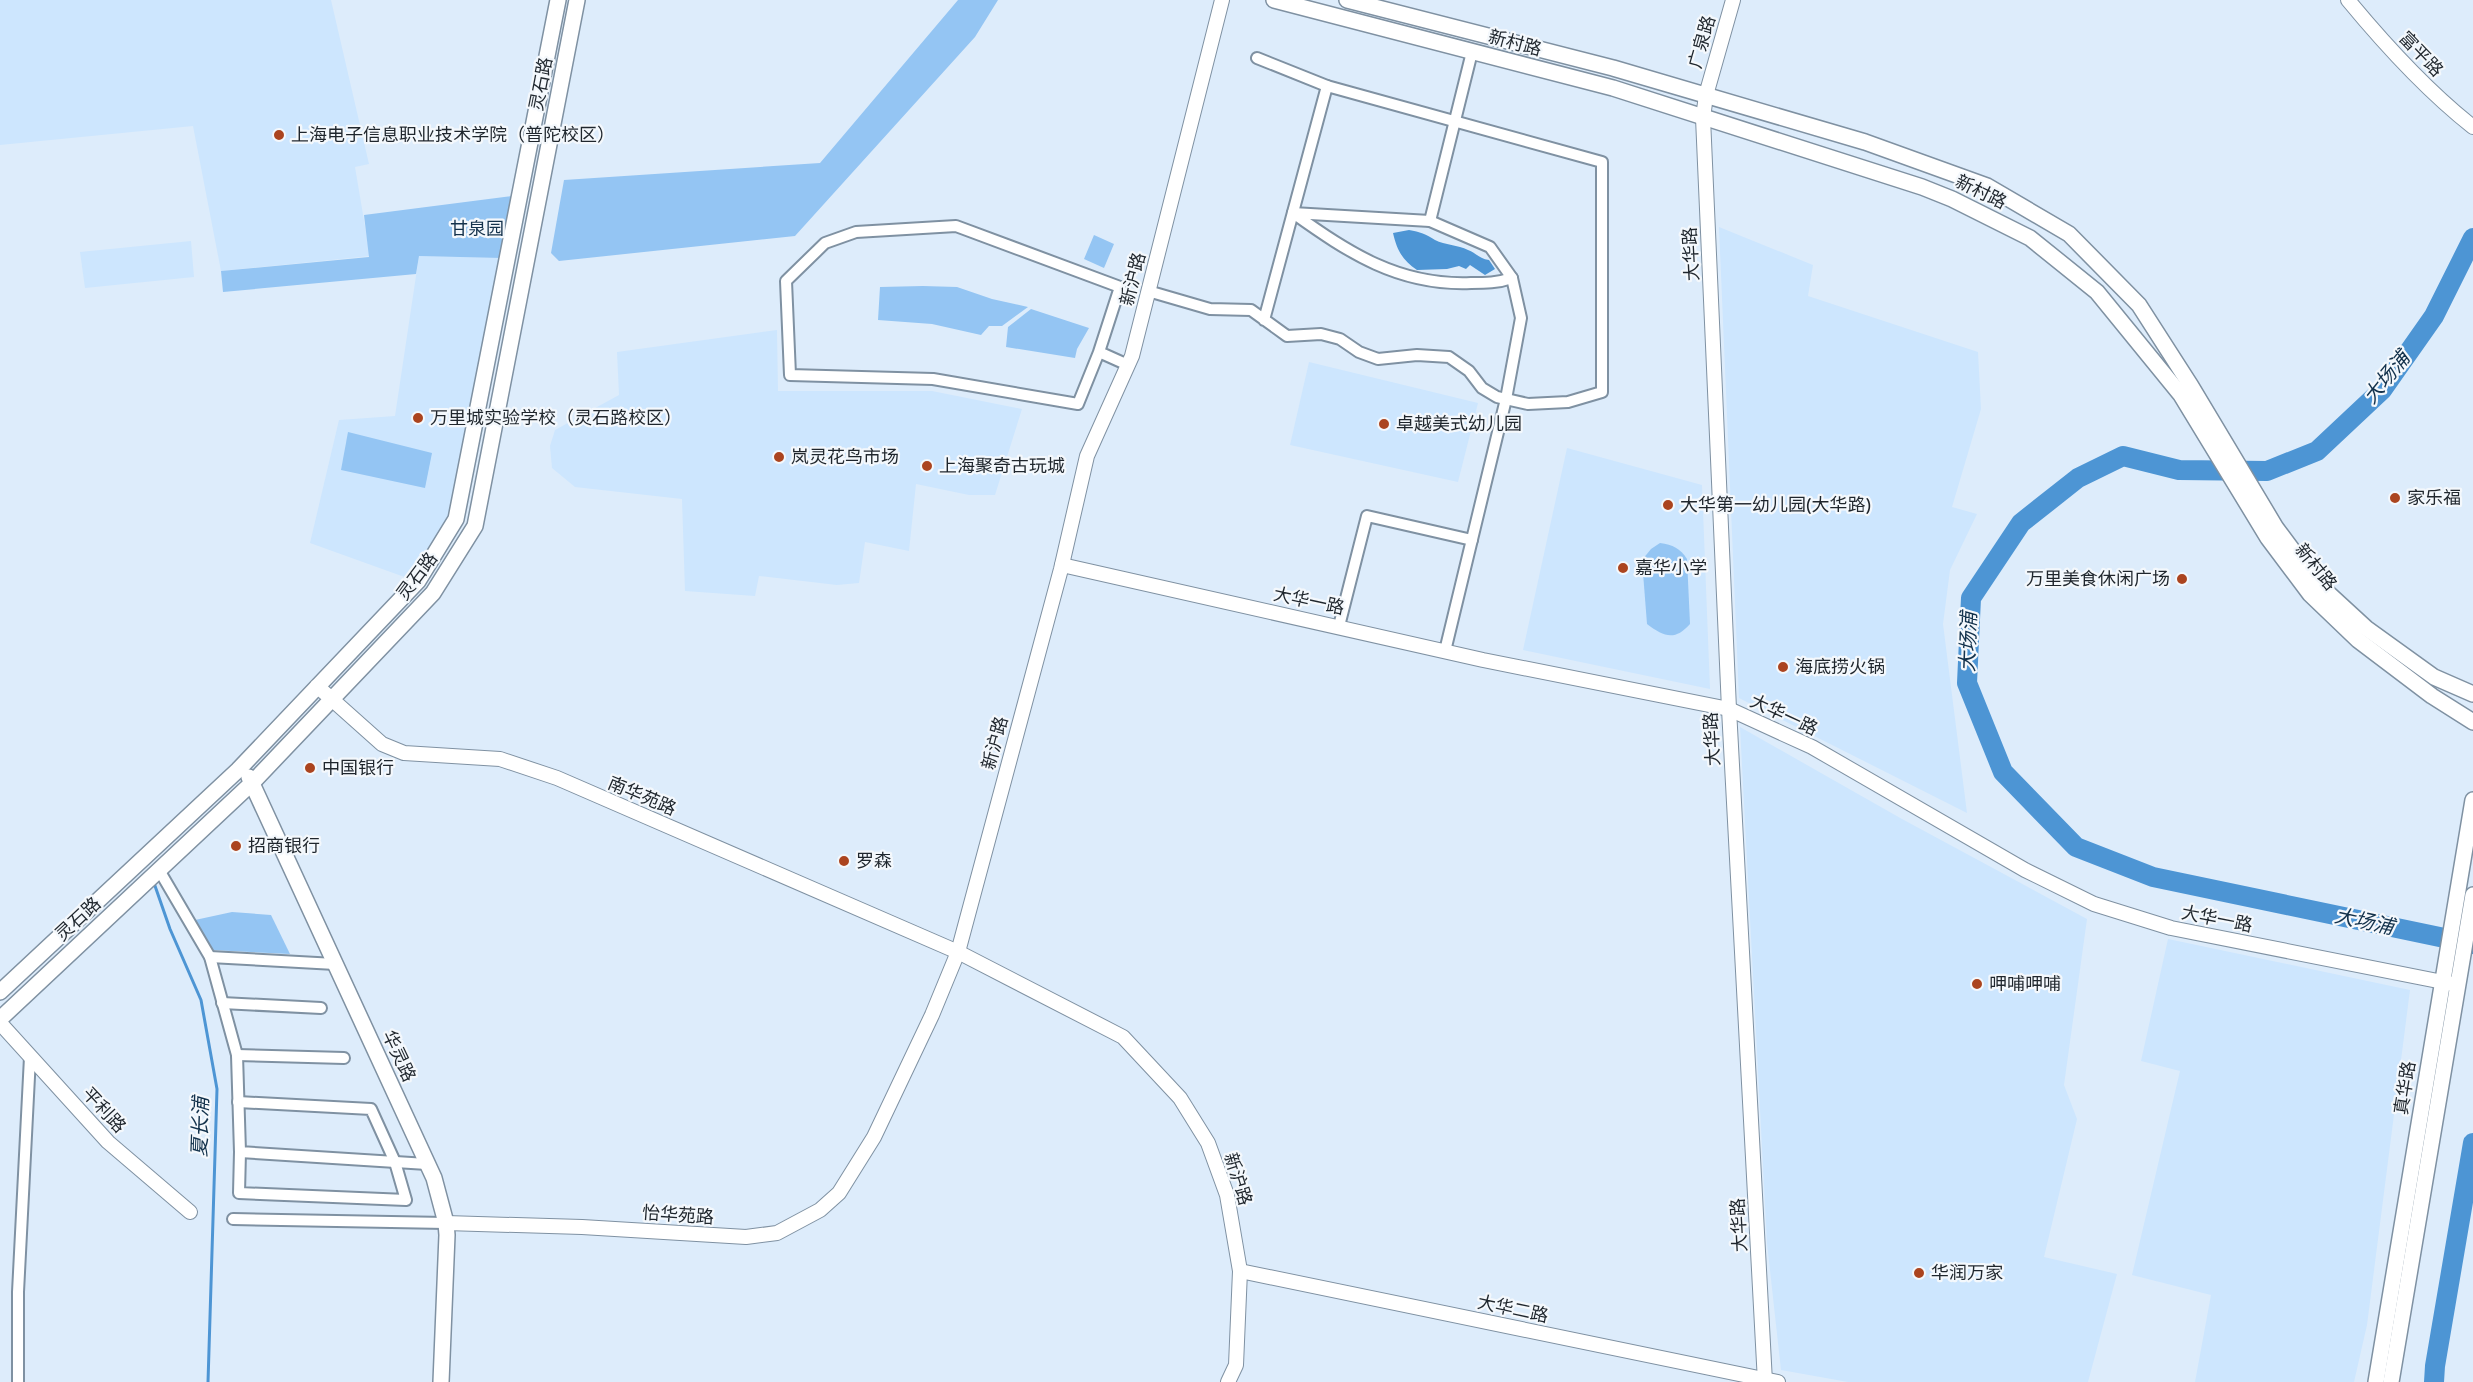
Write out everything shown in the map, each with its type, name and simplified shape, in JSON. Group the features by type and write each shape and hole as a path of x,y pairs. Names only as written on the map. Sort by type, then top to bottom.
{"main road":[{"name":"灵石路","path":"0,992 244,762 418,581 456,519 558,0"},
{"name":"灵石路","path":"0,1018 252,783 433,593 475,526 577,0"},
{"name":"新村路","path":"1274,0 1613,88 1952,198 2030,238 2097,292 2211,433"},
{"name":"新村路","path":"1347,0 1613,68 1865,142 1987,186 2069,234 2139,305 2211,433 2254,503 2268,538 2310,594 2358,640 2432,696 2473,722"},
{"name":"新村路","path":"2254,503 2276,528 2317,584 2366,628 2434,677 2473,694"},
{"name":"华灵路","path":"244,762 434,1178 446,1223 441,1382"},
{"name":"真华路","path":"2376,1382 2467,899 2473,800"},
{"name":"真华路","path":"2391,1382 2450,983"}],"street":[{"name":"新沪路","path":"1222,0 1128,364 1087,456 1062,565 958,952 1123,1036 1180,1098 1208,1143 1227,1194 1240,1271 1236,1365 1228,1382"},
{"name":"广泉路","path":"1706,95 1733,0"},
{"name":"富平路","path":"2348,0 2403,64 2448,108 2473,128"},
{"path":"1430,221 1472,52"},
{"path":"1148,291 1210,309 1251,310 1287,336 1321,334 1340,339 1359,352 1378,359 1417,355 1449,357 1469,371 1482,388 1497,397 1528,404 1568,402 1602,393 1602,162 1327,86 1257,58"},
{"path":"1264,320 1327,86"},
{"name":"大华路","path":"1706,95 1703,117 1729,709 1769,1381"},
{"path":"1293,213 1430,221 1490,247 1512,278 1521,318 1506,399 1445,651"},
{"path":"1293,213 1343,248 1383,267 1420,280 1460,284 1501,282 1512,278"},
{"path":"956,226 1120,287 1099,352 1078,404 933,379 790,375 786,281 825,243 855,232 956,226"},
{"path":"1099,352 1128,364"},
{"path":"1339,626 1368,516 1472,540"},
{"name":"大华一路","path":"1062,565 1445,651 1729,709 1812,747 2025,870 2094,904 2171,928 2450,983"},
{"name":"南华苑路","path":"317,686 382,744 404,753 500,759 557,778 958,952"},
{"path":"159,870 210,957 237,1055 239,1193 406,1200 395,1162 371,1109 238,1102"},
{"name":"怡华苑路","path":"233,1220 582,1227 746,1237 777,1233 819,1210 839,1193 874,1137 932,1015 958,952"},
{"path":"210,957 335,964"},
{"path":"222,1003 321,1008"},
{"name":"平利路","path":"0,1023 120,1154 190,1212"},
{"path":"237,1055 344,1058"},
{"path":"18,1382 18,1292 30,1057"},
{"path":"240,1152 427,1164"},
{"name":"大华二路","path":"1240,1271 1769,1381"}],"shaded area":[{"name":"上海电子信息职业技术学院（普陀校区）","path":"0,0 331,0 369,164 355,167 370,256 221,271 193,126 0,145"},
{"path":"1719,227 1813,265 1808,296 1978,352 1981,409 1952,507 1977,514 1950,570 1943,624 1967,813 1739,698"},
{"path":"1409,230 1471,251 1489,260 1495,269 1485,275 1470,265 1466,269 1459,266 1447,269 1417,270 1401,254 1393,233"},
{"path":"191,241 194,277 85,288 80,252"},
{"name":"万里城实验学校（灵石路校区）","path":"419,256 501,258 449,516 410,579 310,543 339,420 395,416"},
{"name":"岚灵花鸟市场","path":"777,330 778,391 932,391 1022,409 995,495 969,495 916,484 909,551 865,542 859,583 837,585 759,576 755,596 685,591 682,499 575,487 552,468 550,446 555,430 619,395 617,352"},
{"name":"卓越美式幼儿园","path":"1309,362 1478,403 1458,482 1290,445"},
{"name":"嘉华小学","path":"1567,448 1702,485 1710,689 1523,650"},
{"path":"1740,727 1902,819 2087,919 2064,1085 2077,1119 2044,1257 2117,1274 2088,1382 1848,1382 1781,1370 1767,1243"},
{"path":"2168,939 2410,990 2367,1325 2354,1382 2195,1382 2211,1295 2132,1275 2180,1071 2141,1061"}],"green space":[{"path":"958,0 998,0 975,37 795,236 559,261 551,253 564,180 820,163"},
{"name":"甘泉园","path":"512,196 501,258 419,256 416,274 223,292 221,271 369,257 364,215"},
{"path":"1094,235 1114,244 1104,268 1084,259"},
{"path":"880,287 957,287 992,299 1028,307 1002,326 989,326 981,335 932,324 878,320"},
{"path":"1031,309 1089,328 1077,349 1075,358 1006,347 1008,327"},
{"path":"348,432 432,453 425,488 341,470"},
{"path":"1660,543 1676,548 1687,559 1690,624 1674,635 1659,632 1647,624 1642,560 1651,549"},
{"path":"232,912 271,915 290,954 212,950 195,920"}],"waterway":[{"name":"大场浦","path":"2473,238 2434,316 2382,390 2317,451 2267,471 2179,470 2123,456 2078,478 2021,523 1971,598 1967,683 2003,772 2076,847 2153,877 2473,944"},
{"name":"夏长浦","path":"154,883 170,929 201,1000 217,1089 208,1382"},
{"name":"大场浦","path":"2434,1382 2473,1143"}],"place":[{"name":"上海电子信息职业技术学院（普陀校区）","path":"279,135"},
{"name":"万里城实验学校（灵石路校区）","path":"418,418"},
{"name":"卓越美式幼儿园","path":"1384,424"},
{"name":"岚灵花鸟市场","path":"779,457"},
{"name":"上海聚奇古玩城","path":"927,466"},
{"name":"家乐福","path":"2395,498"},
{"name":"大华第一幼儿园(大华路)","path":"1668,505"},
{"name":"嘉华小学","path":"1623,568"},
{"name":"万里美食休闲广场","path":"2182,579"},
{"name":"海底捞火锅","path":"1783,667"},
{"name":"中国银行","path":"310,768"},
{"name":"招商银行","path":"236,846"},
{"name":"罗森","path":"844,861"},
{"name":"呷哺呷哺","path":"1977,984"},
{"name":"华润万家","path":"1919,1273"}]}
